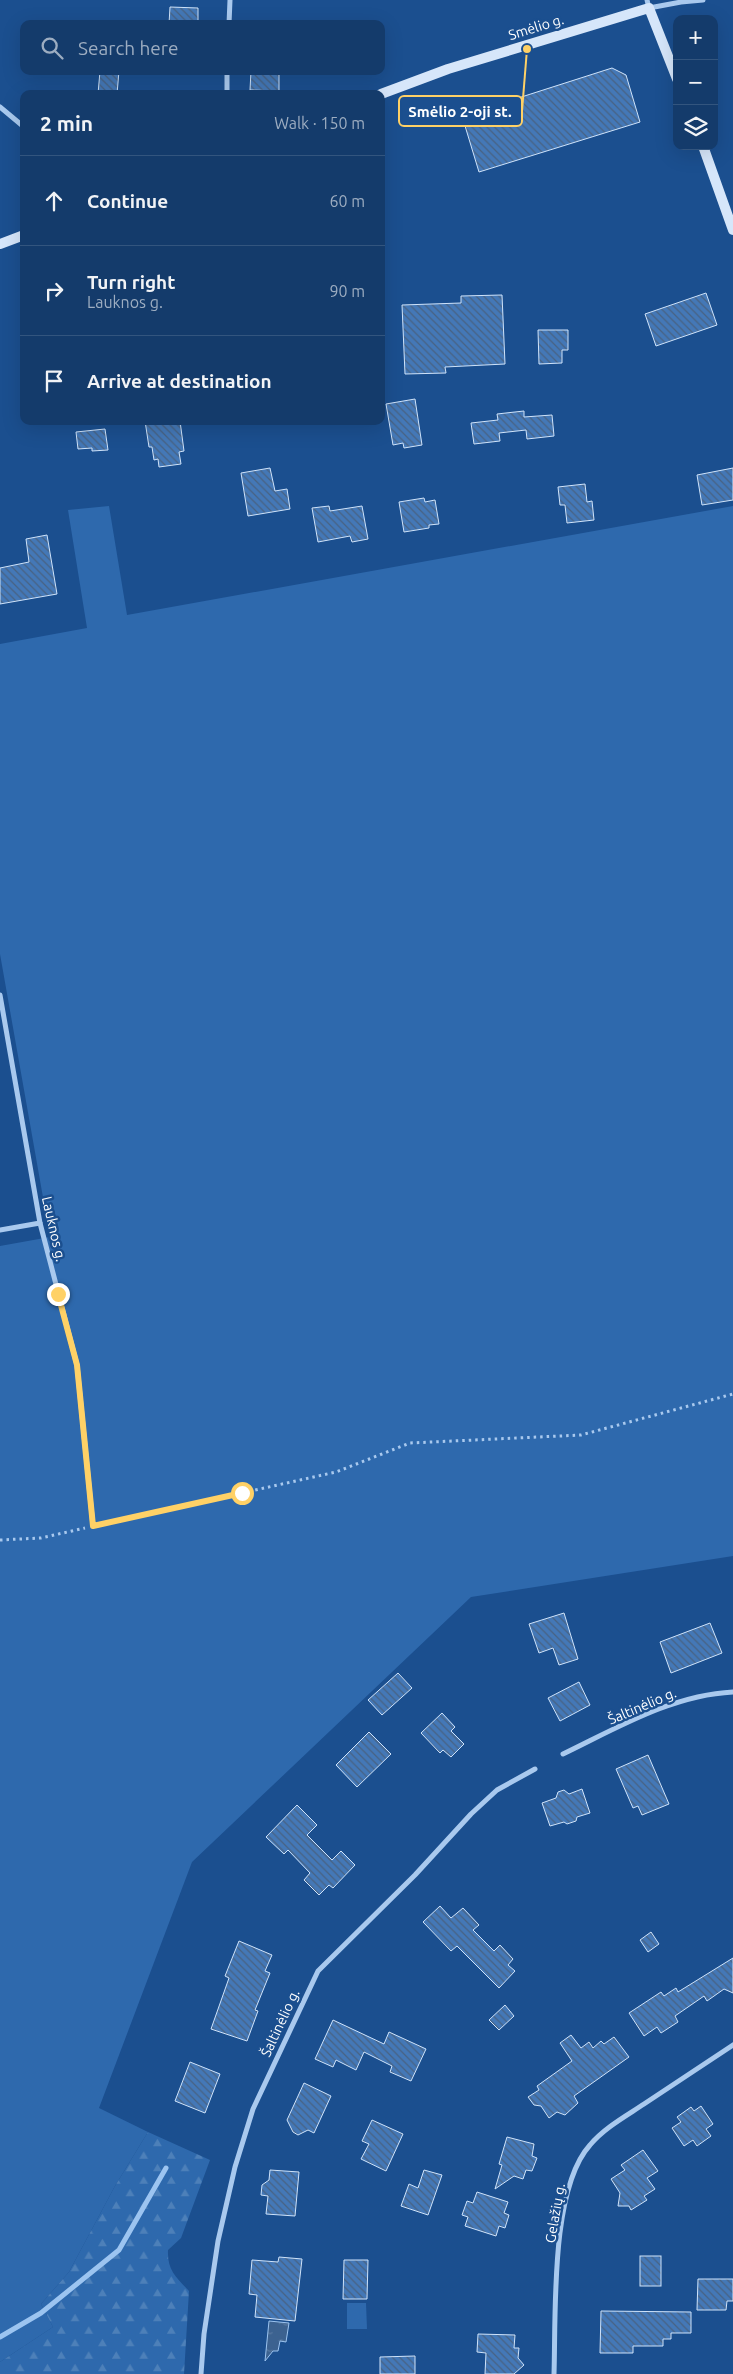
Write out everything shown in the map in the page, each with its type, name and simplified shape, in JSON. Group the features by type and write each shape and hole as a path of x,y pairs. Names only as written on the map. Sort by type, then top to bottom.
{"main road":[{"path":"648,4 673,69"},
{"name":"Smėlio g.","path":"385,93 448,69 648,4"},
{"path":"704,150 733,230"},
{"path":"0,244 20,236"}],"street":[{"path":"229,20 230,0"},
{"name":"Smėlio g.","path":"648,4 703,0"},
{"path":"227,90 228,75"},
{"path":"0,107 20,124"},
{"name":"Lauknos g.","path":"0,996 40,1223 77,1365 93,1526"},
{"path":"0,1230 40,1223"},
{"name":"Šaltinėlio g.","path":"563,1754 671,1704 696,1696 733,1692"},
{"name":"Šaltinėlio g.","path":"201,2374 204,2334 218,2241 235,2167 253,2109 318,1971 415,1875 471,1814 497,1790 535,1769"},
{"name":"Gelažių g.","path":"554,2374 559,2254 563,2218 569,2187 583,2154 589,2145 611,2127 733,2046"}],"path":[{"path":"0,1540 41,1538 336,1472 410,1443 581,1436 733,1394"}],"green space":[{"path":"109,506 127,615 733,506 733,1556 471,1597 192,1862 99,2108 148,2132 115,2186 69,2272 41,2304 53,2327 0,2362 0,1246 50,1237 0,954 0,644 87,628 68,510"},
{"path":"148,2132 210,2160 181,2238 168,2250 171,2268 176,2277 189,2291 184,2374 0,2374 0,2362 53,2327 41,2304 69,2272 115,2186"},
{"path":"347,2303 366,2303 367,2329 347,2329"}],"water":[{"path":"269,2321 289,2323 286,2342 280,2341 278,2351 273,2351 265,2361"}],"building":[{"path":"170,7 198,8 198,20 169,20"},
{"path":"612,68 626,75 640,122 479,172 462,116"},
{"path":"100,75 119,75 117,90 98,90"},
{"path":"251,75 279,75 279,90 250,90"},
{"path":"706,293 717,325 656,346 645,314"},
{"path":"502,295 505,364 445,367 446,373 405,374 402,305 461,303 461,296"},
{"path":"538,330 568,330 568,350 562,350 562,363 539,364"},
{"path":"415,399 422,445 404,448 403,443 393,445 386,404"},
{"path":"524,411 524,417 552,415 554,436 527,439 526,430 499,433 500,441 474,444 471,423 498,420 497,414"},
{"path":"146,425 181,425 184,451 179,452 181,464 159,467 158,459 154,460 152,447 149,447"},
{"path":"105,429 108,450 92,451 92,448 78,449 76,432"},
{"path":"270,468 275,491 287,489 290,509 248,516 241,473"},
{"path":"733,468 733,500 702,505 697,475"},
{"path":"585,484 587,502 592,501 594,520 567,523 565,505 560,505 558,487"},
{"path":"424,498 425,502 435,500 439,524 429,525 429,528 404,532 399,502"},
{"path":"329,506 330,511 362,506 368,539 352,542 350,536 318,542 312,508"},
{"path":"47,535 57,594 0,604 0,568 29,562 26,539"},
{"path":"564,1613 578,1659 559,1665 553,1648 539,1653 529,1624"},
{"path":"710,1623 722,1653 671,1673 660,1642"},
{"path":"398,1673 412,1688 382,1715 368,1700"},
{"path":"579,1682 590,1705 560,1721 548,1698"},
{"path":"442,1713 455,1727 451,1731 464,1744 451,1757 443,1750 440,1753 421,1733"},
{"path":"369,1732 391,1754 357,1787 336,1765"},
{"path":"648,1755 669,1804 642,1815 638,1806 633,1808 616,1769"},
{"path":"582,1789 590,1813 577,1817 576,1821 567,1824 564,1822 550,1826 542,1803 556,1798 558,1792 564,1790 569,1794"},
{"path":"297,1805 317,1825 307,1835 332,1860 341,1851 355,1865 333,1888 329,1885 319,1895 304,1880 310,1873 288,1850 284,1854 266,1837"},
{"path":"440,1906 451,1918 463,1908 479,1925 473,1930 494,1951 500,1945 513,1959 508,1965 515,1971 499,1988 457,1946 451,1951 423,1922"},
{"path":"651,1932 659,1944 648,1952 640,1940"},
{"path":"239,1941 272,1955 265,1971 270,1973 255,2010 258,2011 247,2041 211,2029 229,1978 225,1976"},
{"path":"733,1958 733,1993 724,1989 707,2001 704,1996 675,2016 678,2022 661,2033 657,2027 644,2036 629,2013 661,1992 664,1996 676,1988 678,1992"},
{"path":"505,2005 514,2016 499,2030 489,2020"},
{"path":"333,2020 384,2044 389,2032 426,2049 411,2081 390,2072 392,2066 364,2052 356,2070 336,2060 333,2067 315,2059"},
{"path":"571,2035 581,2048 589,2042 593,2048 601,2041 604,2044 614,2037 629,2057 574,2096 578,2103 565,2115 557,2112 549,2118 541,2106 534,2105 528,2097 539,2090 537,2086 572,2061 560,2043"},
{"path":"190,2062 220,2074 205,2113 175,2101"},
{"path":"304,2083 331,2096 314,2133 308,2130 298,2135 293,2132 287,2120"},
{"path":"701,2106 713,2124 706,2129 711,2136 697,2146 693,2140 684,2146 672,2128 681,2122 677,2117 691,2107 694,2111"},
{"path":"372,2120 403,2134 386,2171 361,2159 369,2144 362,2141"},
{"path":"507,2137 534,2144 532,2156 537,2158 532,2171 526,2170 523,2179 514,2176 495,2189 502,2165 499,2164"},
{"path":"643,2150 658,2171 647,2178 655,2189 644,2196 647,2200 631,2210 629,2206 618,2206 620,2193 611,2179 625,2170 621,2165"},
{"path":"270,2170 299,2172 295,2216 266,2214 268,2196 261,2195 262,2185 269,2180"},
{"path":"424,2170 442,2175 428,2215 401,2206 409,2184 418,2188"},
{"path":"477,2192 508,2202 504,2213 509,2215 505,2228 499,2226 496,2236 465,2226 468,2217 462,2215 467,2201 473,2203"},
{"path":"640,2256 661,2256 661,2286 640,2286"},
{"path":"279,2257 302,2259 295,2321 255,2317 257,2295 249,2294 252,2260 278,2262"},
{"path":"344,2260 368,2260 367,2299 343,2299"},
{"path":"698,2279 733,2279 733,2301 727,2301 726,2310 697,2310"},
{"path":"601,2311 691,2312 691,2333 671,2333 671,2339 663,2339 663,2346 633,2346 633,2353 600,2353"},
{"path":"478,2334 515,2335 514,2348 519,2348 518,2358 524,2365 514,2374 485,2374 486,2353 477,2352"},
{"path":"415,2356 415,2374 380,2374 380,2357"}],"waterway":[{"path":"0,2337 41,2313 119,2250 166,2168"}],"place":[{"name":"Smėlio 2-oji st.","path":"527,49"}],"route":[{"path":"58,1294 77,1365 93,1526 242,1493"}]}
